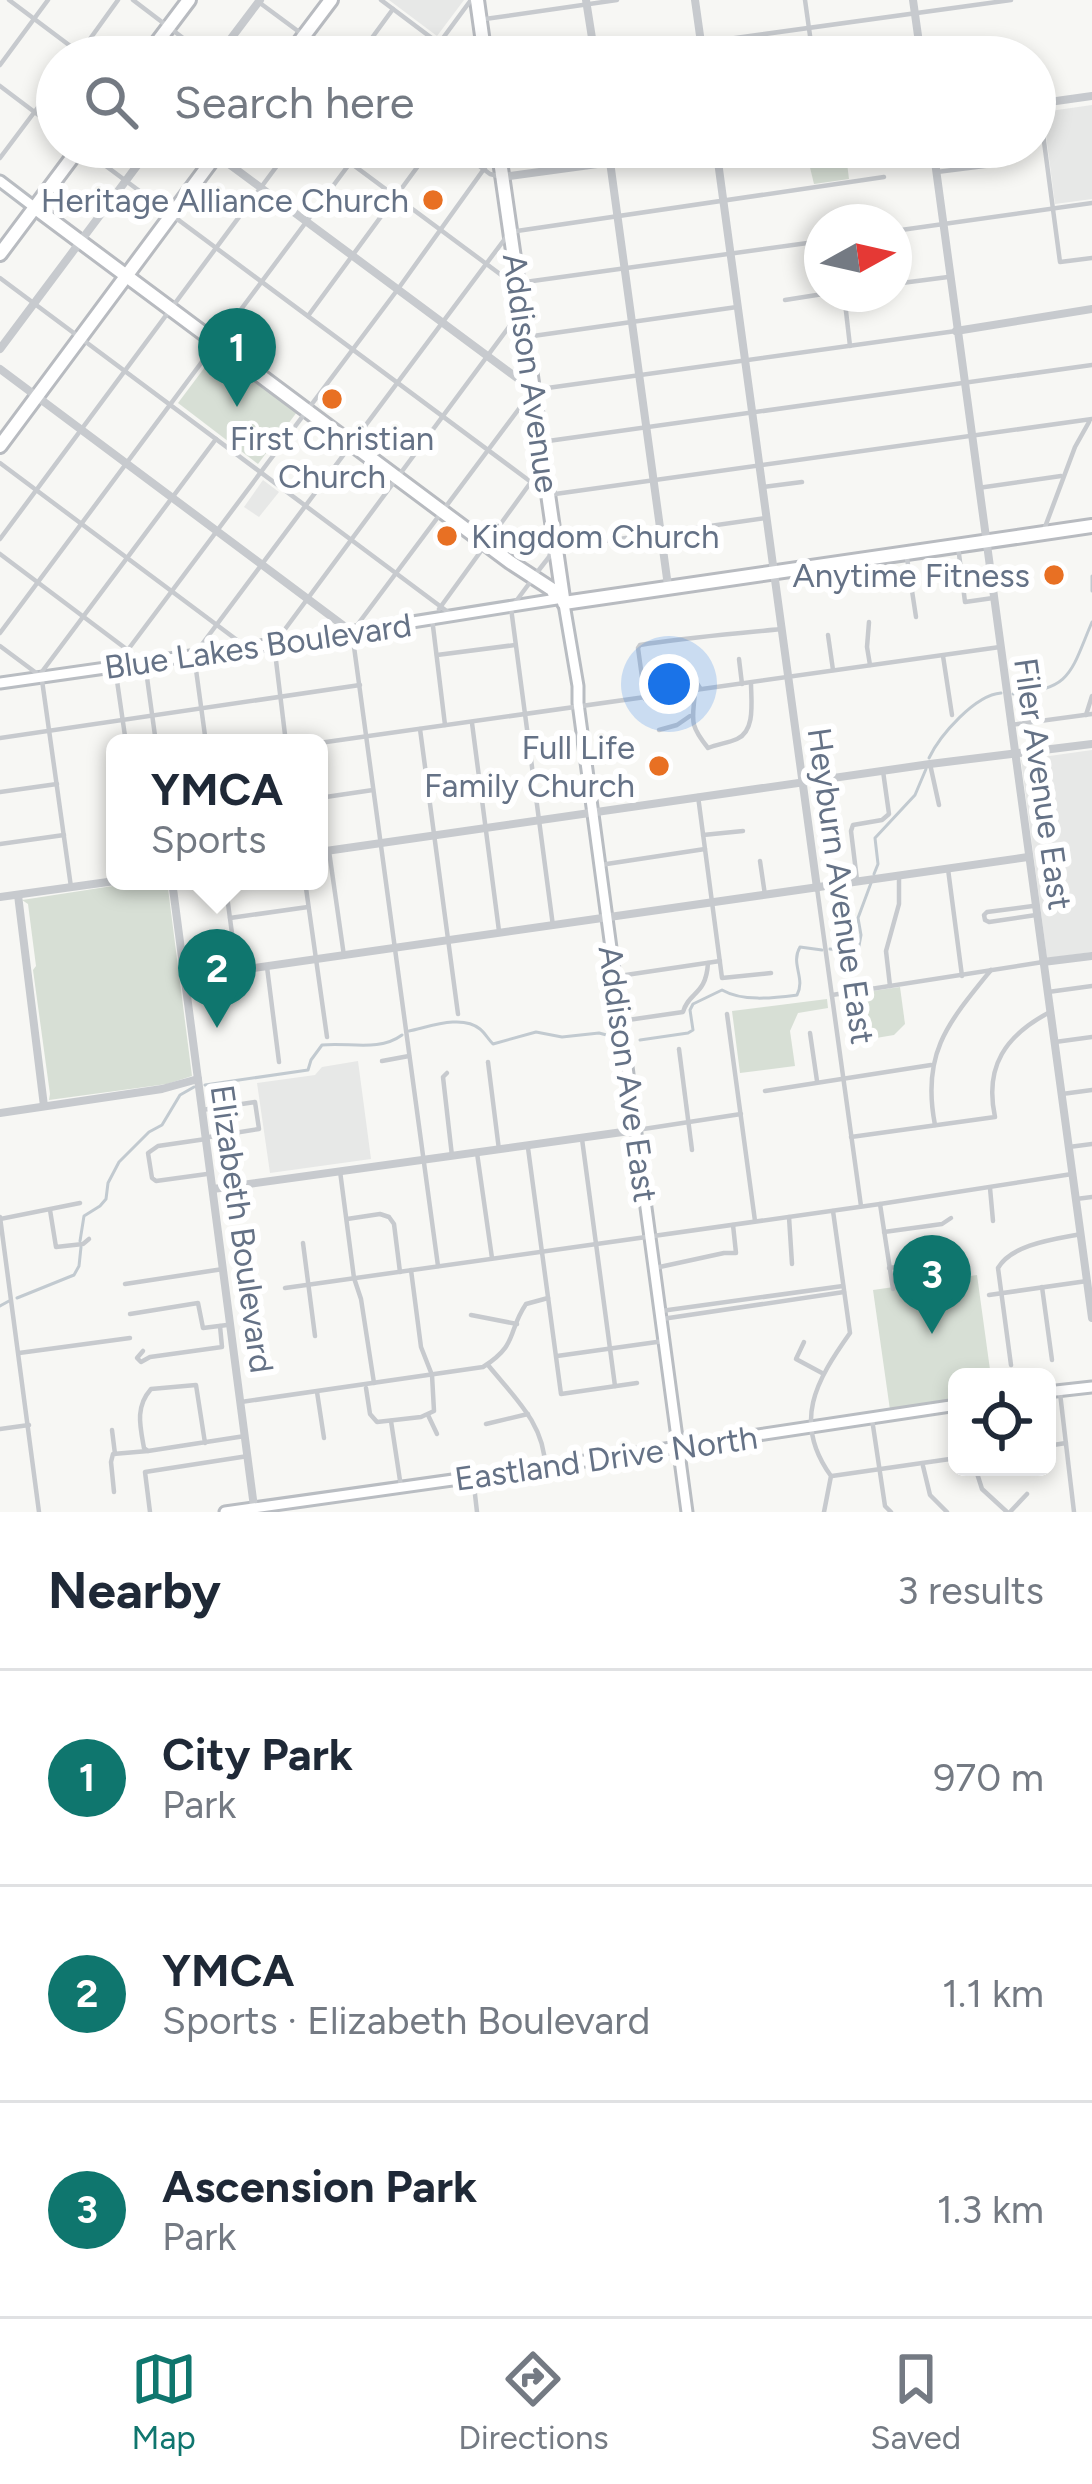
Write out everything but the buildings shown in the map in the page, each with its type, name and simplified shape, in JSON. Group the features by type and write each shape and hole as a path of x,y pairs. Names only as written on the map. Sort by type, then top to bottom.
{"main road":[{"path":"163,36 189,0"},
{"path":"304,36 331,0"},
{"path":"474,0 482,36"},
{"path":"0,254 65,168"},
{"path":"0,446 203,168"},
{"name":"Addison Avenue","path":"501,168 541,442 542,486 562,601"},
{"path":"0,182 562,601 1092,526"},
{"name":"Blue Lakes Boulevard","path":"0,683 562,601"},
{"name":"Addison Ave East","path":"562,601 687,1512"},
{"path":"1056,1391 1092,1387"},
{"name":"Eastland Drive North","path":"224,1512 948,1406"}],"street":[{"path":"9,0 56,36"},
{"path":"0,65 48,0"},
{"path":"94,36 118,0"},
{"path":"133,0 180,36"},
{"path":"381,0 430,36"},
{"path":"445,36 474,0"},
{"path":"480,20 617,0"},
{"path":"695,0 700,36"},
{"path":"805,0 810,36"},
{"path":"913,0 918,36"},
{"path":"744,36 1011,0"},
{"path":"232,36 258,1 304,36"},
{"path":"587,2 593,36"},
{"path":"373,36 393,9"},
{"path":"0,86 34,112"},
{"path":"1056,102 1092,97"},
{"path":"0,158 36,109"},
{"path":"108,168 542,486 655,481 1091,419"},
{"path":"0,349 135,168"},
{"path":"237,168 533,390 1092,309"},
{"path":"0,539 276,168"},
{"path":"0,633 346,168"},
{"path":"357,168 518,283 804,243"},
{"path":"308,316 416,168"},
{"path":"480,168 502,177 571,168"},
{"path":"611,168 668,586"},
{"name":"Heyburn Avenue East","path":"720,168 861,1206"},
{"name":"Filer Avenue East","path":"936,168 1092,1318"},
{"path":"937,172 969,168"},
{"path":"1046,168 1060,262 1092,258"},
{"path":"124,734 115,668 483,170"},
{"path":"205,734 194,655 510,232 884,178"},
{"path":"912,228 1092,203"},
{"path":"912,282 950,277"},
{"path":"0,278 454,617"},
{"path":"785,300 804,297"},
{"path":"526,337 737,307"},
{"path":"846,312 850,346"},
{"path":"285,734 274,644 522,313"},
{"path":"541,442 1092,364"},
{"path":"0,369 352,632"},
{"path":"438,1266 352,632 533,390"},
{"path":"1043,533 1075,447 1091,419"},
{"path":"71,887 41,677 216,439"},
{"path":"0,463 248,648"},
{"path":"978,488 1065,475"},
{"path":"763,488 802,482"},
{"path":"446,725 431,620 488,545 542,486"},
{"path":"554,926 515,645 513,608 529,576 556,548 766,518"},
{"path":"958,545 965,602 993,598"},
{"path":"906,553 916,617"},
{"path":"0,554 145,663 154,734"},
{"path":"869,622 870,665"},
{"path":"645,699 640,645 781,629"},
{"path":"828,635 833,670"},
{"path":"435,655 515,645"},
{"path":"0,646 41,677"},
{"path":"328,742 1000,647"},
{"path":"944,656 952,715"},
{"path":"739,659 742,684"},
{"path":"687,668 698,690 691,716 708,748 740,738 749,730 751,683"},
{"path":"0,738 359,685"},
{"path":"1010,724 1089,715 1092,696"},
{"path":"659,730 691,716"},
{"path":"472,723 499,934"},
{"path":"420,730 458,1014"},
{"path":"328,851 1092,744"},
{"path":"930,764 939,805"},
{"path":"857,882 850,831 853,825 882,820 889,814 883,771"},
{"path":"0,792 57,784"},
{"path":"328,797 374,790"},
{"path":"698,796 722,978 771,973"},
{"path":"703,836 743,831"},
{"path":"0,844 64,835"},
{"path":"600,865 704,849"},
{"path":"184,978 1028,857"},
{"path":"760,861 765,896"},
{"path":"948,868 962,976"},
{"path":"328,873 344,956"},
{"path":"890,986 886,951 899,904 898,876"},
{"path":"0,897 106,882"},
{"name":"Elizabeth Boulevard","path":"173,890 223,1269 225,1325 255,1510"},
{"path":"226,890 237,971"},
{"path":"306,890 326,1037"},
{"path":"18,895 44,1106"},
{"path":"230,918 309,906"},
{"path":"1035,910 989,922 984,915 987,912 1035,910"},
{"path":"832,994 1092,956"},
{"path":"615,976 720,961"},
{"path":"621,1021 682,1012 704,986 708,963"},
{"path":"267,967 279,1063"},
{"path":"935,1125 933,1065 950,1021 991,970"},
{"path":"1048,992 1092,986"},
{"path":"851,1137 995,1117 992,1088 1000,1056 1019,1032 1051,1012"},
{"path":"727,1014 755,1221"},
{"path":"810,1033 817,1081"},
{"path":"1055,1042 1092,1036"},
{"path":"679,1049 692,1150"},
{"path":"382,1061 410,1056"},
{"path":"488,1063 499,1150"},
{"path":"765,1091 933,1065"},
{"path":"447,1073 443,1077 452,1156"},
{"path":"0,1113 162,1089 198,1079"},
{"path":"1062,1094 1092,1090"},
{"path":"202,1110 256,1102 259,1129 151,1148 148,1162 156,1181 210,1173"},
{"path":"212,1190 741,1114"},
{"path":"582,1138 615,1386"},
{"path":"1069,1147 1092,1144"},
{"path":"528,1146 561,1394 637,1383"},
{"path":"477,1153 492,1258"},
{"path":"340,1171 361,1299 370,1414 377,1422 434,1411 432,1375 421,1347 411,1270"},
{"path":"285,1288 1072,1174"},
{"path":"990,1188 993,1221"},
{"path":"1076,1199 1092,1197"},
{"path":"39,1512 0,1218 80,1204"},
{"path":"880,1204 892,1289"},
{"path":"50,1210 56,1246 83,1244 89,1239"},
{"path":"824,1512 831,1476 816,1452 810,1406 850,1333 833,1210"},
{"path":"347,1219 389,1216 400,1271"},
{"path":"789,1217 792,1264"},
{"path":"884,1232 942,1224 950,1218"},
{"path":"655,1268 736,1253 733,1225"},
{"path":"1011,1365 998,1268 1003,1260 1049,1240 1081,1234"},
{"path":"303,1243 315,1336"},
{"path":"889,1268 952,1259"},
{"path":"125,1284 223,1269"},
{"path":"989,1294 1087,1281"},
{"path":"1042,1287 1052,1360"},
{"path":"661,1315 844,1289"},
{"path":"241,1402 488,1365 508,1346 526,1304 548,1298"},
{"path":"130,1314 199,1303 202,1328 225,1325 222,1347 150,1358"},
{"path":"471,1315 517,1324"},
{"path":"19,1353 130,1338"},
{"path":"557,1356 665,1341"},
{"path":"804,1342 796,1359 824,1374"},
{"path":"488,1365 542,1439 545,1468"},
{"path":"148,1451 139,1411 152,1389 196,1385 205,1443"},
{"path":"317,1392 323,1438"},
{"path":"1056,1403 1074,1512"},
{"path":"486,1424 528,1414"},
{"path":"428,1415 437,1434"},
{"path":"872,1419 885,1506 891,1512"},
{"path":"391,1421 401,1488"},
{"path":"0,1429 28,1425"},
{"path":"112,1430 114,1492"},
{"path":"115,1454 245,1436"},
{"path":"1056,1444 1066,1443"},
{"path":"150,1512 146,1472 248,1456"},
{"path":"831,1476 948,1459"},
{"path":"922,1463 930,1495 947,1512"},
{"path":"978,1476 982,1489 1009,1512 1027,1494"},
{"path":"472,1478 477,1512"},
{"path":"875,1512 885,1506"}],"shaded area":[{"path":"389,0 464,0 437,36"},
{"path":"1092,105 1092,199 1055,204 1050,168 1056,168 1056,110"},
{"path":"810,168 848,168 849,179 814,184"},
{"path":"217,351 297,412 258,464 178,403"},
{"path":"263,480 279,492 259,517 244,507"},
{"path":"1092,750 1092,952 1047,958 1021,760"},
{"path":"106,887 168,890 192,1076 167,1084 49,1100 28,904 22,900"},
{"path":"900,987 905,1024 894,1035 864,1040 858,993"},
{"path":"827,999 828,1008 798,1013 790,1031 795,1066 740,1073 732,1011"},
{"path":"358,1061 371,1159 270,1173 257,1083 315,1075 322,1067"},
{"path":"977,1275 990,1368 948,1368 948,1401 890,1410 873,1290"}],"waterway":[{"path":"1092,576 1092,591"},
{"path":"1013,694 1047,688 1067,675 1092,622"},
{"path":"929,758 959,718 980,701 1001,693"},
{"path":"874,874 878,864 875,838 915,795 926,769"},
{"path":"830,949 858,951 858,918 871,883"},
{"path":"640,1040 693,1030 693,1004 722,990 749,998 797,995 800,947 822,950"},
{"path":"409,1031 464,1022 482,1031 493,1044 536,1032 562,1037 599,1033 618,1038"},
{"path":"205,1085 308,1070 322,1045 374,1045 402,1035"},
{"path":"80,1241 84,1216 106,1199 119,1162 162,1125 180,1095 194,1087"},
{"path":"17,1298 74,1275 81,1247"},
{"path":"0,1306 9,1301"}],"place":[{"name":"Heritage Alliance Church","path":"433,200"},
{"name":"First Christian Church","path":"332,399"},
{"name":"City Park","path":"237,407"},
{"name":"Kingdom Church","path":"447,536"},
{"name":"Anytime Fitness","path":"1054,575"},
{"name":"Full Life Family Church","path":"659,766"},
{"name":"YMCA","path":"217,1028"},
{"name":"Ascension Park","path":"932,1334"}]}
